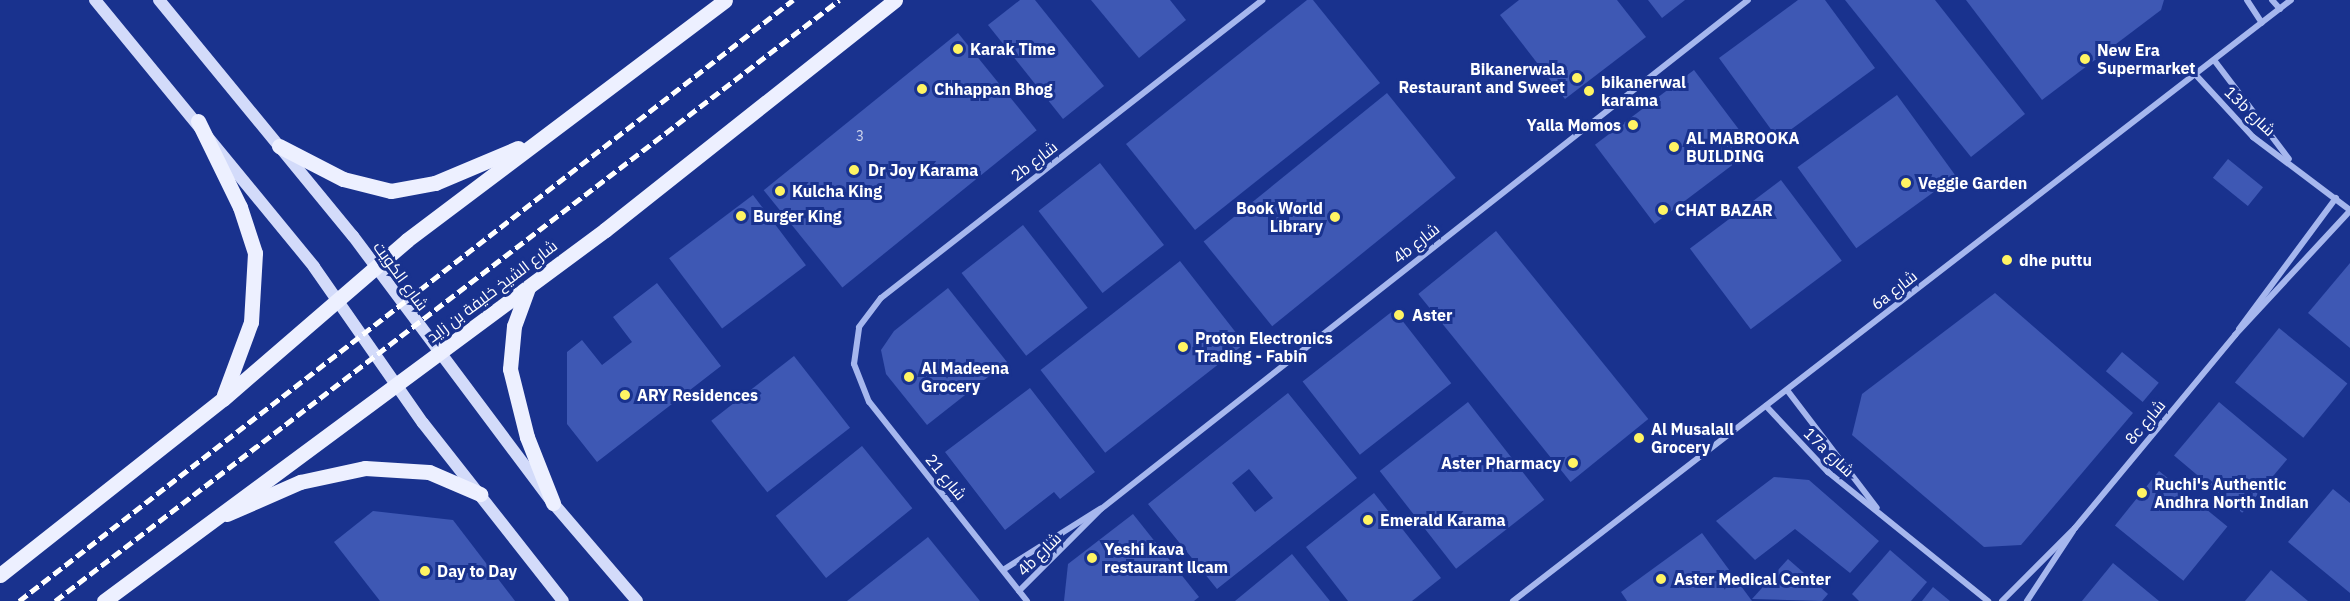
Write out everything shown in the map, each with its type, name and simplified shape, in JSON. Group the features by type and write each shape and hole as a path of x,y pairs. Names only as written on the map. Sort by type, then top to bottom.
{"main road":[{"path":"95,0 198,121 336,299 396,384 563,601"},
{"name":"شارع الكويت","path":"159,0 279,146 553,503 637,601"},
{"path":"0,575 223,399 374,268 540,138 725,0"},
{"name":"شارع الشيخ خليفة بن زايد","path":"104,601 202,525 529,286 895,0"},
{"path":"198,121 240,207 255,253 251,322 223,399"},
{"path":"279,146 343,179 391,191 435,183 540,138"},
{"path":"529,286 514,326 510,369 527,437 553,503"},
{"path":"202,525 300,482 365,468 429,472 480,494"}],"street":[{"name":"2b شارع","path":"854,364 859,327 881,298 1263,0"},
{"name":"4b شارع","path":"1003,570 1101,508 1748,0"},
{"path":"2247,0 2262,23"},
{"path":"2272,0 2280,9"},
{"name":"6a شارع","path":"1513,601 2291,0"},
{"name":"13b شارع","path":"2214,60 2291,162"},
{"name":"13b شارع","path":"2195,75 2253,136 2291,162 2350,211"},
{"name":"8c شارع","path":"2002,601 2075,528 2235,334 2336,198"},
{"name":"8c شارع","path":"2235,334 2350,211"},
{"name":"شارع 21","path":"854,364 869,402 1027,601"},
{"name":"17a شارع","path":"1787,390 1878,511"},
{"name":"17a شارع","path":"1766,406 1828,472 1988,601"},
{"name":"4b شارع","path":"1019,591 1101,508"},
{"name":"8c شارع","path":"2027,601 2075,528"}],"building":[{"path":"1020,0 1035,0 1104,86 1063,119 988,25"},
{"path":"1091,0 1170,0 1186,20 1139,58"},
{"path":"1307,0 1313,0 1380,83 1195,230 1126,144"},
{"path":"1519,0 1617,0 1646,37 1565,99 1500,15"},
{"path":"1648,0 1685,0 1662,18"},
{"path":"1798,0 1825,0 1875,68 1778,139 1719,58"},
{"path":"1845,0 1935,0 2025,114 1971,157"},
{"path":"1966,0 2164,0 2161,10 2042,100"},
{"path":"958,33 1037,130 842,287 764,190"},
{"name":"AL MABROOKA BUILDING","path":"1694,70 1754,149 1655,224 1595,145"},
{"path":"1387,93 1456,178 1272,326 1204,242"},
{"path":"1897,95 1956,176 1856,248 1797,167"},
{"path":"2228,159 2263,187 2248,206 2213,178"},
{"path":"1100,163 1164,245 1103,293 1039,211"},
{"path":"1781,180 1842,261 1751,329 1690,249"},
{"path":"753,195 806,265 722,328 669,258"},
{"path":"1023,225 1088,308 1026,356 962,273"},
{"path":"1496,231 1648,419 1571,482 1418,294"},
{"path":"1180,261 1245,344 1105,453 1041,370"},
{"path":"2350,263 2350,348 2308,313"},
{"name":"ARY Residences","path":"657,283 721,366 597,462 567,424 567,352 582,340 602,365 632,342 613,317"},
{"path":"948,288 1007,362 927,425 886,374 881,350 894,331"},
{"path":"1995,293 2133,413 2021,545 1984,547 1852,435 1862,394"},
{"path":"1394,310 1451,383 1360,455 1303,381"},
{"path":"2279,328 2347,383 2303,438 2235,382"},
{"path":"2122,352 2159,383 2143,402 2106,371"},
{"path":"794,356 850,428 767,492 711,421"},
{"path":"1030,388 1095,472 1060,499 1054,492 1005,530 945,452"},
{"path":"1288,393 1357,478 1217,589 1148,504","holes":["1249,469 1273,498 1255,512 1232,483"]},
{"path":"1468,402 1544,500 1456,569 1380,471"},
{"path":"2219,402 2287,459 2242,513 2174,456"},
{"path":"862,446 912,508 826,578 776,516"},
{"path":"2159,471 2227,526 2183,581 2115,525"},
{"path":"1774,477 1809,480 1879,541 1850,573 1795,529 1755,560 1716,521"},
{"path":"2333,489 2350,503 2350,593 2288,542"},
{"name":"Emerald Karama","path":"1374,493 1441,578 1412,601 1348,601 1306,547"},
{"name":"Day to Day","path":"373,511 453,520 515,601 380,601 334,542"},
{"path":"1133,514 1199,597 1194,601 1064,601 1068,564"},
{"path":"1702,533 1752,601 1627,601 1621,592"},
{"path":"928,537 980,601 847,601"},
{"path":"1890,550 1927,582 1911,601 1859,601 1852,594"},
{"path":"1292,554 1330,601 1235,601"},
{"path":"1788,559 1828,594 1822,601 1752,599"},
{"path":"2113,563 2159,601 2082,601"},
{"path":"2271,570 2308,601 2245,601"},
{"path":"1933,587 1950,601 1922,601"}],"railway":[{"path":"19,601 793,0"},
{"path":"55,601 839,0"}],"place":[{"name":"Karak Time","path":"958,49"},
{"name":"New Era Supermarket","path":"2085,59"},
{"name":"Bikanerwala Restaurant and Sweet","path":"1577,78"},
{"name":"Chhappan Bhog","path":"922,89"},
{"name":"bikanerwal karama","path":"1589,91"},
{"name":"Yalla Momos","path":"1633,125"},
{"name":"AL MABROOKA BUILDING","path":"1674,147"},
{"name":"Dr Joy Karama","path":"854,170"},
{"name":"Veggie Garden","path":"1906,183"},
{"name":"Kulcha King","path":"780,191"},
{"name":"CHAT BAZAR","path":"1663,210"},
{"name":"Burger King","path":"741,216"},
{"name":"Book World Library","path":"1335,217"},
{"name":"dhe puttu","path":"2007,260"},
{"name":"Aster","path":"1399,315"},
{"name":"Proton Electronics Trading - Fabin","path":"1183,347"},
{"name":"Al Madeena Grocery","path":"909,377"},
{"name":"ARY Residences","path":"625,395"},
{"name":"Al Musalall Grocery","path":"1639,438"},
{"name":"Aster Pharmacy","path":"1573,463"},
{"name":"Ruchi's Authentic Andhra North Indian","path":"2142,493"},
{"name":"Emerald Karama","path":"1368,520"},
{"name":"Yeshi kava restaurant llcam","path":"1092,558"},
{"name":"Day to Day","path":"425,571"},
{"name":"Aster Medical Center","path":"1661,579"}]}
